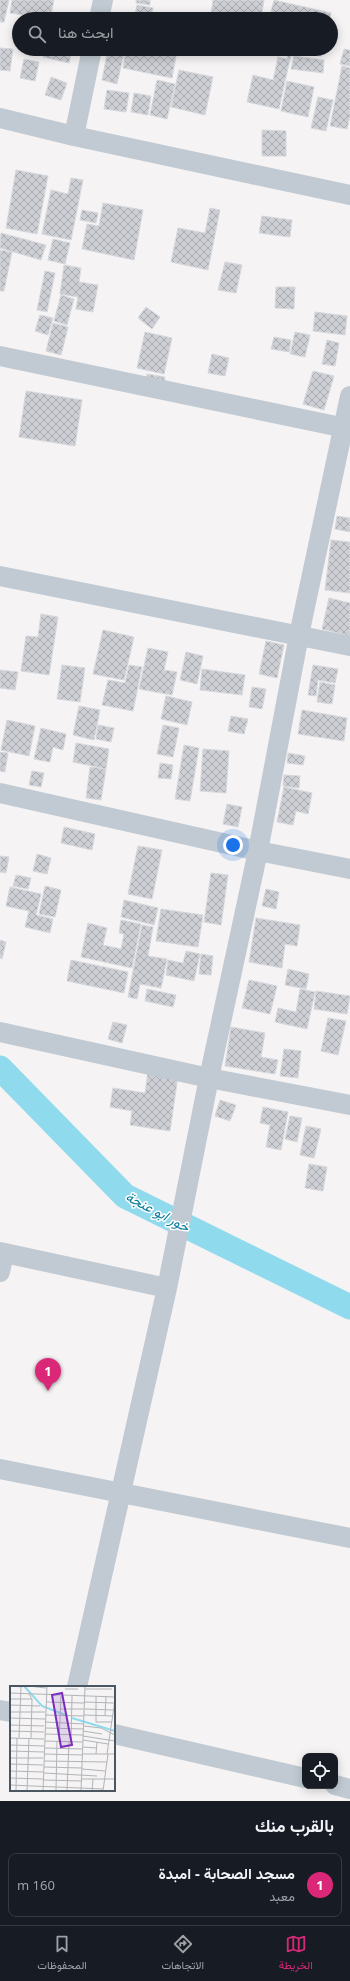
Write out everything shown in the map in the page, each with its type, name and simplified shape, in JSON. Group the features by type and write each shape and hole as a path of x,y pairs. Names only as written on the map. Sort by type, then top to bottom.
{"street":[{"path":"100,12 102,0"},
{"path":"74,136 91,56"},
{"path":"1,122 74,136 350,195"},
{"path":"0,356 347,429"},
{"path":"77,1686 167,1288 209,1078 258,851 300,636 347,429 350,396"},
{"path":"0,576 350,646"},
{"path":"0,793 258,851 350,869"},
{"path":"0,1032 209,1078 350,1105"},
{"path":"1,1259 167,1288"},
{"path":"0,1469 350,1538"},
{"path":"0,1710 10,1712"},
{"path":"115,1734 302,1777"},
{"path":"338,1786 350,1789"}],"building":[{"path":"0,0 9,0 4,22 0,22"},
{"path":"12,0 54,0 51,12 10,13"},
{"path":"136,0 150,0 150,5 136,3"},
{"path":"213,0 264,0 262,12 211,12"},
{"path":"274,0 327,12 271,12"},
{"path":"137,5 153,8 152,12 136,12"},
{"path":"0,48 12,49 10,71 0,70"},
{"path":"344,49 350,50 350,66 340,64"},
{"path":"43,56 71,56 69,63"},
{"path":"107,56 123,56 117,84 102,80"},
{"path":"125,56 176,56 172,78 123,68"},
{"path":"288,56 291,56 279,109 247,102 253,75 273,80 278,57 287,59"},
{"path":"294,56 324,60 323,73 291,69"},
{"path":"24,59 39,62 35,81 20,78"},
{"path":"342,66 350,68 350,116 347,129 330,126"},
{"path":"179,70 213,77 205,115 171,107"},
{"path":"51,77 67,83 61,100 45,95"},
{"path":"157,80 175,84 167,119 150,115"},
{"path":"287,81 314,87 308,117 281,111"},
{"path":"107,90 129,93 126,112 104,109"},
{"path":"134,93 151,96 148,115 131,112"},
{"path":"318,97 333,100 326,131 311,128"},
{"path":"262,130 286,131 286,156 262,156"},
{"path":"16,170 48,176 37,234 6,228"},
{"path":"71,178 83,180 71,240 42,234 51,190 68,194"},
{"path":"103,203 143,210 134,260 82,249 87,224 99,226"},
{"path":"210,208 220,210 208,270 171,262 178,228 205,233"},
{"path":"82,210 98,213 96,223 80,220"},
{"path":"262,216 292,220 290,237 259,233"},
{"path":"1,233 46,245 41,260 0,248"},
{"path":"53,239 70,243 65,264 48,260"},
{"path":"0,250 12,252 4,291 0,291"},
{"path":"225,262 242,265 236,293 218,290"},
{"path":"64,265 81,268 79,282 98,285 93,312 76,309 78,297 60,294"},
{"path":"45,271 55,273 47,312 37,310"},
{"path":"276,287 295,287 294,309 275,308"},
{"path":"61,295 74,299 67,325 54,321"},
{"path":"146,307 160,317 152,329 138,318"},
{"path":"315,312 347,316 345,335 313,331"},
{"path":"40,315 53,318 48,335 35,331"},
{"path":"53,323 68,327 61,355 46,351"},
{"path":"145,332 172,338 164,374 137,368"},
{"path":"295,332 310,335 305,357 290,354"},
{"path":"274,337 291,340 289,352 271,349"},
{"path":"327,340 339,343 335,366 322,364"},
{"path":"212,354 229,358 225,376 208,373"},
{"path":"313,371 334,376 324,410 303,404"},
{"path":"147,374 165,377 164,386 146,383"},
{"path":"26,391 82,400 75,446 19,437"},
{"path":"337,516 350,518 350,532 335,529"},
{"path":"331,540 350,542 350,593 325,590"},
{"path":"329,598 350,603 350,636 322,629"},
{"path":"41,614 58,617 49,675 21,671 26,636 38,637"},
{"path":"103,630 134,637 124,680 93,674"},
{"path":"266,641 284,645 277,678 259,674"},
{"path":"148,648 168,652 164,670 177,672 172,695 139,689"},
{"path":"186,652 203,656 197,684 180,680"},
{"path":"62,665 85,668 80,702 57,699"},
{"path":"129,665 142,667 133,711 102,705 108,680 125,683"},
{"path":"313,665 338,669 335,683 318,680 316,696 308,695"},
{"path":"202,669 245,675 242,695 200,690"},
{"path":"0,670 18,672 15,690 0,688"},
{"path":"320,682 335,685 332,704 317,702"},
{"path":"252,687 266,689 262,709 249,707"},
{"path":"166,696 192,702 187,725 161,719"},
{"path":"79,706 100,710 94,740 73,735"},
{"path":"302,710 347,718 344,741 298,734"},
{"path":"231,716 248,719 244,734 228,731"},
{"path":"7,720 35,726 29,756 1,750"},
{"path":"98,725 114,728 111,742 96,739"},
{"path":"163,725 179,728 173,757 157,754"},
{"path":"41,728 66,734 63,750 53,747 50,762 34,759"},
{"path":"76,743 109,749 106,769 73,762"},
{"path":"184,745 199,748 190,801 175,799"},
{"path":"203,749 229,751 226,793 200,791"},
{"path":"0,752 8,753 5,772 0,771"},
{"path":"288,753 305,756 303,765 287,763"},
{"path":"160,763 173,765 171,779 158,778"},
{"path":"90,767 106,769 101,800 86,798"},
{"path":"32,771 44,773 41,787 29,785"},
{"path":"284,775 300,776 299,788 283,786"},
{"path":"284,787 312,793 308,814 296,811 293,825 277,822"},
{"path":"227,804 242,807 238,827 223,824"},
{"path":"64,827 95,834 92,850 61,843"},
{"path":"138,846 162,850 152,899 128,894"},
{"path":"37,854 51,858 47,874 33,871"},
{"path":"0,856 9,857 6,873 0,872"},
{"path":"211,873 228,875 221,925 204,922"},
{"path":"16,875 31,878 28,889 13,886"},
{"path":"45,886 61,890 55,917 39,914"},
{"path":"10,887 41,894 36,915 53,919 50,933 25,927 29,911 6,906"},
{"path":"266,889 279,892 276,909 262,906"},
{"path":"124,900 158,908 154,925 121,917"},
{"path":"161,909 203,915 198,947 156,941"},
{"path":"256,918 300,925 297,946 285,944 282,968 249,962"},
{"path":"121,920 141,924 132,968 81,957 88,923 107,928 103,945 121,949 124,934 119,933"},
{"path":"142,925 153,927 148,956 167,959 161,988 140,984 137,999 128,997"},
{"path":"0,940 6,942 2,959 0,958"},
{"path":"186,951 200,954 194,981 166,975 168,960 183,963"},
{"path":"201,954 213,956 211,975 199,974"},
{"path":"71,960 128,972 124,993 67,981"},
{"path":"288,969 309,974 306,989 285,985"},
{"path":"249,980 277,986 270,1014 242,1008"},
{"path":"147,989 176,995 173,1007 145,1001"},
{"path":"300,989 315,992 307,1029 275,1022 278,1008 296,1012"},
{"path":"316,991 350,996 347,1014 314,1009"},
{"path":"328,1018 346,1021 338,1055 321,1051"},
{"path":"113,1022 127,1025 122,1043 108,1039"},
{"path":"231,1027 265,1033 261,1057 278,1060 275,1074 225,1066"},
{"path":"284,1049 301,1051 298,1078 280,1076"},
{"path":"148,1071 178,1076 170,1131 130,1125 132,1111 110,1107 113,1088 145,1093"},
{"path":"220,1100 236,1105 230,1121 215,1116"},
{"path":"263,1107 288,1112 281,1150 266,1147 270,1125 260,1123"},
{"path":"290,1116 302,1118 297,1142 285,1139"},
{"path":"306,1126 321,1129 314,1158 300,1155"},
{"path":"309,1164 327,1167 323,1191 305,1188"}],"waterway":[{"name":"خور ابو عنجة","path":"0,1068 125,1196 350,1307"}],"place":[{"name":"مسجد الصحابة - امبدة","path":"48,1391"}]}
